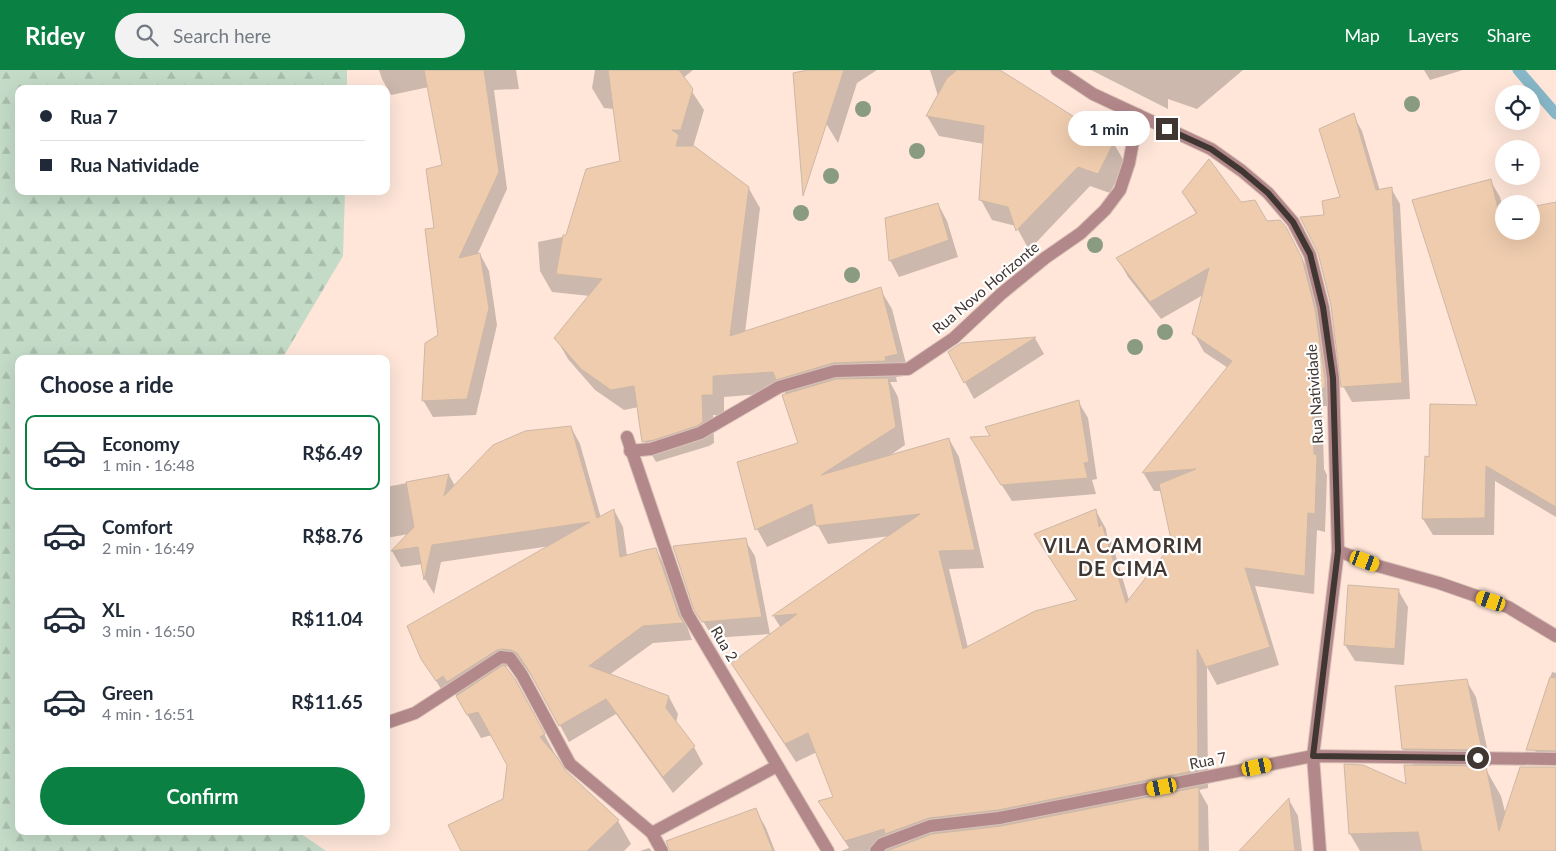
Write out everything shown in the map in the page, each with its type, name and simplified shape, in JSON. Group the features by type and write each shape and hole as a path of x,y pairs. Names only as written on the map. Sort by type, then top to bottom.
{"street":[{"name":"Rua Natividade","path":"1058,70 1093,94 1211,149 1242,171 1268,193 1293,222 1310,254 1323,307 1333,378 1338,551 1313,756 1320,851"},
{"name":"Rua Novo Horizonte","path":"630,451 651,449 700,433 779,387 835,371 908,369 954,338 1000,294 1045,258 1081,233 1105,210 1120,190 1129,163 1138,115"},
{"name":"Rua 2","path":"627,437 630,451 687,613 828,851"},
{"path":"1338,551 1378,566 1439,583 1508,607 1556,636"},
{"path":"390,721 414,712 502,657 510,658 522,675 570,764 652,833 662,851"},
{"name":"Rua 7","path":"876,851 882,844 930,826 999,818 1313,756 1556,759"},
{"path":"652,833 777,766"}],"green space":[{"path":"0,70 347,70 347,85 15,85 15,195 345,195 343,256 284,355 15,355 15,835 303,835 326,851 0,851"}],"building":[{"path":"424,70 484,70 499,172 459,258 480,253 489,308 467,399 422,401 425,343 438,335 425,229 434,228 426,169 442,165"},
{"path":"608,70 679,70 693,89 681,130 672,130 679,135 676,146 694,146 749,187 730,336 881,287 898,354 885,357 886,361 833,363 776,380 773,372 713,376 713,395 702,395 703,422 697,426 642,442 634,386 611,390 581,369 554,338 602,279 556,274 563,235 566,235 586,169 620,161"},
{"path":"808,70 844,70 803,196 793,73"},
{"path":"957,70 1000,70 1114,142 1098,174 1078,167 1016,231 1008,207 979,200 984,126 926,116 947,78"},
{"path":"1354,113 1376,190 1392,187 1402,383 1341,387 1331,305 1318,253 1300,217 1324,215 1322,201 1340,197 1319,129"},
{"path":"1209,159 1241,202 1255,200 1267,221 1280,220 1286,227 1302,258 1315,309 1325,379 1325,388 1312,389 1314,454 1317,455 1315,514 1308,513 1305,576 1245,568 1270,647 1206,667 1197,649 1198,770 998,810 929,818 885,834 884,829 845,841 818,801 833,797 808,733 785,744 731,663 797,614 772,616 920,514 816,526 812,504 755,530 737,462 798,443 782,395 836,379 888,378 896,427 821,475 949,438 975,550 939,551 963,649 1035,611 1077,600 1034,534 1096,509 1099,527 1102,524 1126,603 1172,544 1159,484 1196,469 1142,473 1232,361 1192,334 1209,268 1150,302 1116,258 1197,213 1182,192"},
{"path":"1491,179 1495,196 1495,240 1540,240 1540,205 1556,202 1556,507 1486,466 1485,518 1422,519 1425,456 1429,457 1430,404 1477,405 1412,200"},
{"path":"938,203 949,240 889,261 885,218"},
{"path":"1036,337 964,383 948,352 961,343"},
{"path":"1079,400 1089,462 1084,463 1088,478 1001,485 970,437 990,436 985,427"},
{"path":"571,426 597,518 614,509 620,557 656,548 679,616 684,623 643,626 589,666 669,696 666,708 695,746 663,777 606,699 559,726 517,653 502,649 497,650 447,682 443,676 436,681 421,659 407,626 590,522 432,545 424,580 418,547 391,551 414,527 406,482 449,474 444,496 493,445 525,431"},
{"path":"746,538 762,617 702,622 694,610 673,546"},
{"path":"1348,585 1399,589 1395,649 1344,645"},
{"path":"503,665 515,679 545,734 540,737 565,770 619,820 587,851 461,851 448,825 503,799 507,765 478,712 467,715 456,696"},
{"path":"1550,677 1556,678 1556,751 1526,750"},
{"path":"1467,679 1482,750 1402,749 1395,686"},
{"path":"1344,764 1363,765 1406,784 1404,765 1486,766 1499,831 1520,767 1556,767 1556,851 1422,851 1418,832 1349,834"},
{"path":"1199,787 1199,851 887,851 932,834 1001,826"},
{"path":"1289,798 1295,851 1239,851"},
{"path":"756,808 773,851 670,851 666,841"}],"waterway":[{"path":"1518,70 1556,114"}],"district":[{"name":"VILA CAMORIM DE CIMA","path":"1123,558"}],"route":[{"path":"1167,129 1211,149 1242,171 1268,193 1293,222 1310,254 1323,307 1333,378 1338,551 1313,756 1478,758"}]}
